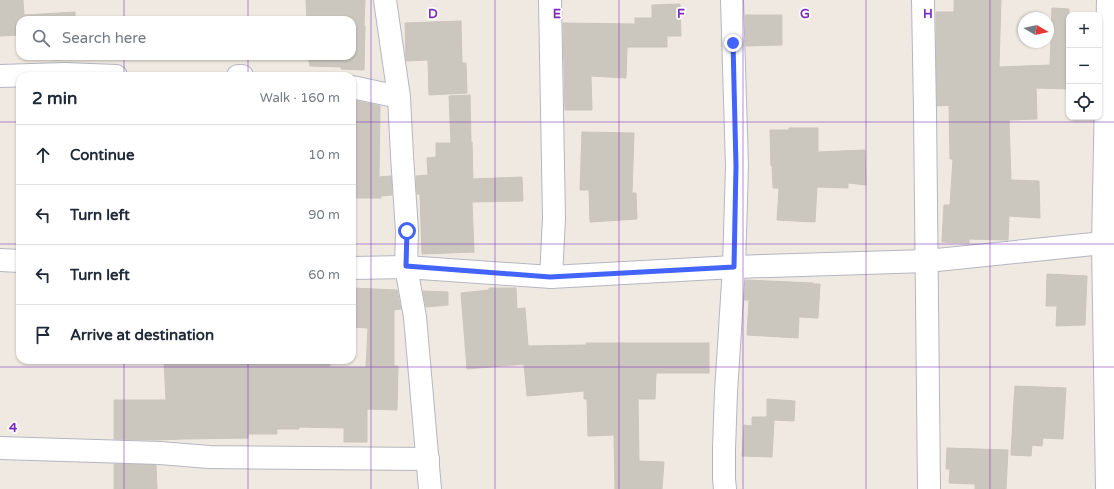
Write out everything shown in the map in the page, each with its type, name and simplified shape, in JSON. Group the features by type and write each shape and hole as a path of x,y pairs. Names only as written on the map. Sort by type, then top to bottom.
{"street":[{"path":"385,0 399,97 407,231 406,266 415,317 430,489"},
{"path":"550,0 554,218 550,277"},
{"path":"725,489 726,406 734,267 736,166 732,0"},
{"path":"923,0 929,489"},
{"path":"1107,489 1109,243 1108,0"},
{"path":"0,76 16,76"},
{"path":"356,88 399,97"},
{"path":"356,268 406,266 550,277 734,267 927,261 1109,243"},
{"path":"0,260 16,260"},
{"path":"0,448 153,452 209,457 428,459"}],"building":[{"path":"0,0 23,0 24,15 75,12 75,16 16,16 16,35 0,36"},
{"path":"306,0 365,0 364,70 341,69 341,67 310,66 309,60 356,60 356,16 307,16"},
{"path":"954,0 1001,0 999,67 1050,65 1051,48 1054,48 1054,12 1052,12 1052,8 1069,9 1069,12 1066,12 1066,89 1036,88 1037,119 1009,120 1011,180 1039,181 1040,218 1009,216 1008,240 969,239 969,243 942,242 944,205 950,205 953,159 950,159 949,105 937,106 936,12 954,12"},
{"path":"680,4 681,36 667,36 667,47 627,47 626,78 591,76 592,110 565,110 563,23 635,24 635,18 652,18 652,5"},
{"path":"745,15 782,15 782,45 746,46"},
{"path":"461,21 462,63 466,63 467,93 429,95 428,60 406,61 405,23"},
{"path":"470,95 473,179 522,177 523,201 472,202 474,252 422,254 420,194 417,194 416,176 428,175 427,158 436,157 436,143 451,143 449,96"},
{"path":"356,101 380,106 379,177 391,176 392,195 381,196 381,198 356,198"},
{"path":"789,128 818,128 818,152 865,150 866,185 848,183 848,188 817,187 815,222 777,220 779,188 773,188 770,130 789,130"},
{"path":"582,132 634,133 632,193 636,193 637,219 590,222 589,190 580,190"},
{"path":"1047,274 1087,276 1085,325 1056,326 1057,306 1046,306"},
{"path":"746,280 820,284 818,318 799,317 798,338 747,335 749,300 744,300"},
{"path":"356,288 397,290 401,309 394,310 394,366 398,366 397,410 367,409 367,442 344,442 344,428 299,427 299,429 277,429 277,434 248,434 248,438 156,440 114,439 114,400 166,400 164,364 330,364 330,367 366,367 368,328 356,327"},
{"path":"489,288 516,288 517,309 525,308 528,346 586,345 586,343 709,343 709,373 656,373 655,399 638,399 639,461 664,462 662,489 615,489 614,435 588,436 587,399 584,399 584,391 527,396 524,364 467,369 461,293 489,290"},
{"path":"423,291 448,292 448,305 426,307"},
{"path":"1015,386 1066,388 1063,439 1043,438 1042,446 1032,445 1031,456 1011,455"},
{"path":"767,399 795,401 794,421 774,420 772,457 742,456 744,425 752,426 752,417 767,417"},
{"path":"947,448 1008,450 1006,489 975,489 975,484 949,483 950,469 946,469"},
{"path":"114,464 156,465 157,489 114,489"}],"route":[{"path":"407,231 406,266 550,277 734,267 736,166 733,43"}]}
